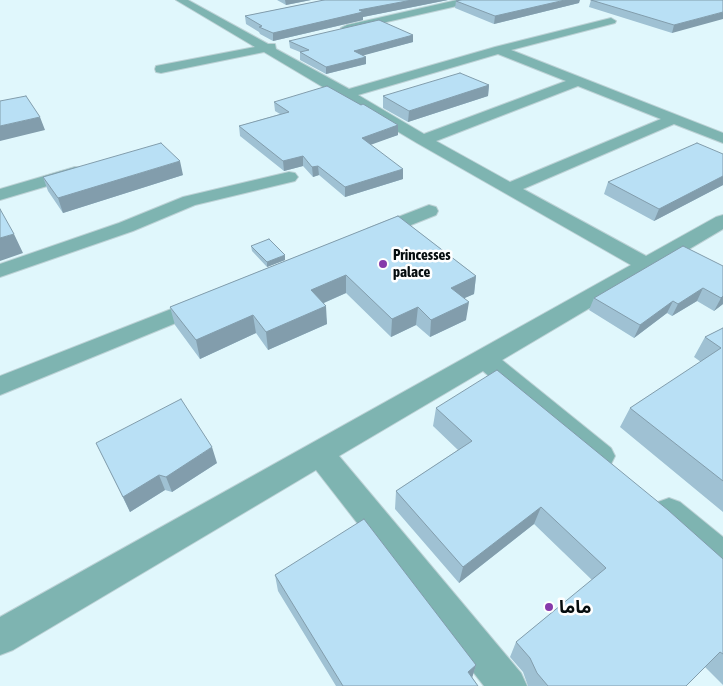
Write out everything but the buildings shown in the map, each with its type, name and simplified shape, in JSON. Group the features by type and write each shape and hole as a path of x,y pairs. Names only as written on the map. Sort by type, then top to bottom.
{"street":[{"path":"181,0 347,94 422,140 647,265"},
{"path":"333,32 470,0"},
{"path":"221,23 241,19"},
{"path":"347,94 499,50 611,21"},
{"path":"161,69 282,44"},
{"path":"499,50 723,138"},
{"path":"422,140 578,82"},
{"path":"510,188 676,118"},
{"path":"0,195 88,168"},
{"path":"0,271 126,227 189,202 289,177"},
{"path":"356,241 429,211"},
{"path":"0,637 723,221"},
{"path":"0,386 219,297"},
{"path":"484,359 618,470"},
{"path":"319,453 508,686"},
{"path":"648,495 723,558"}],"place":[{"name":"Princesses palace","path":"383,264"},
{"name":"ماما","path":"549,607"}]}
